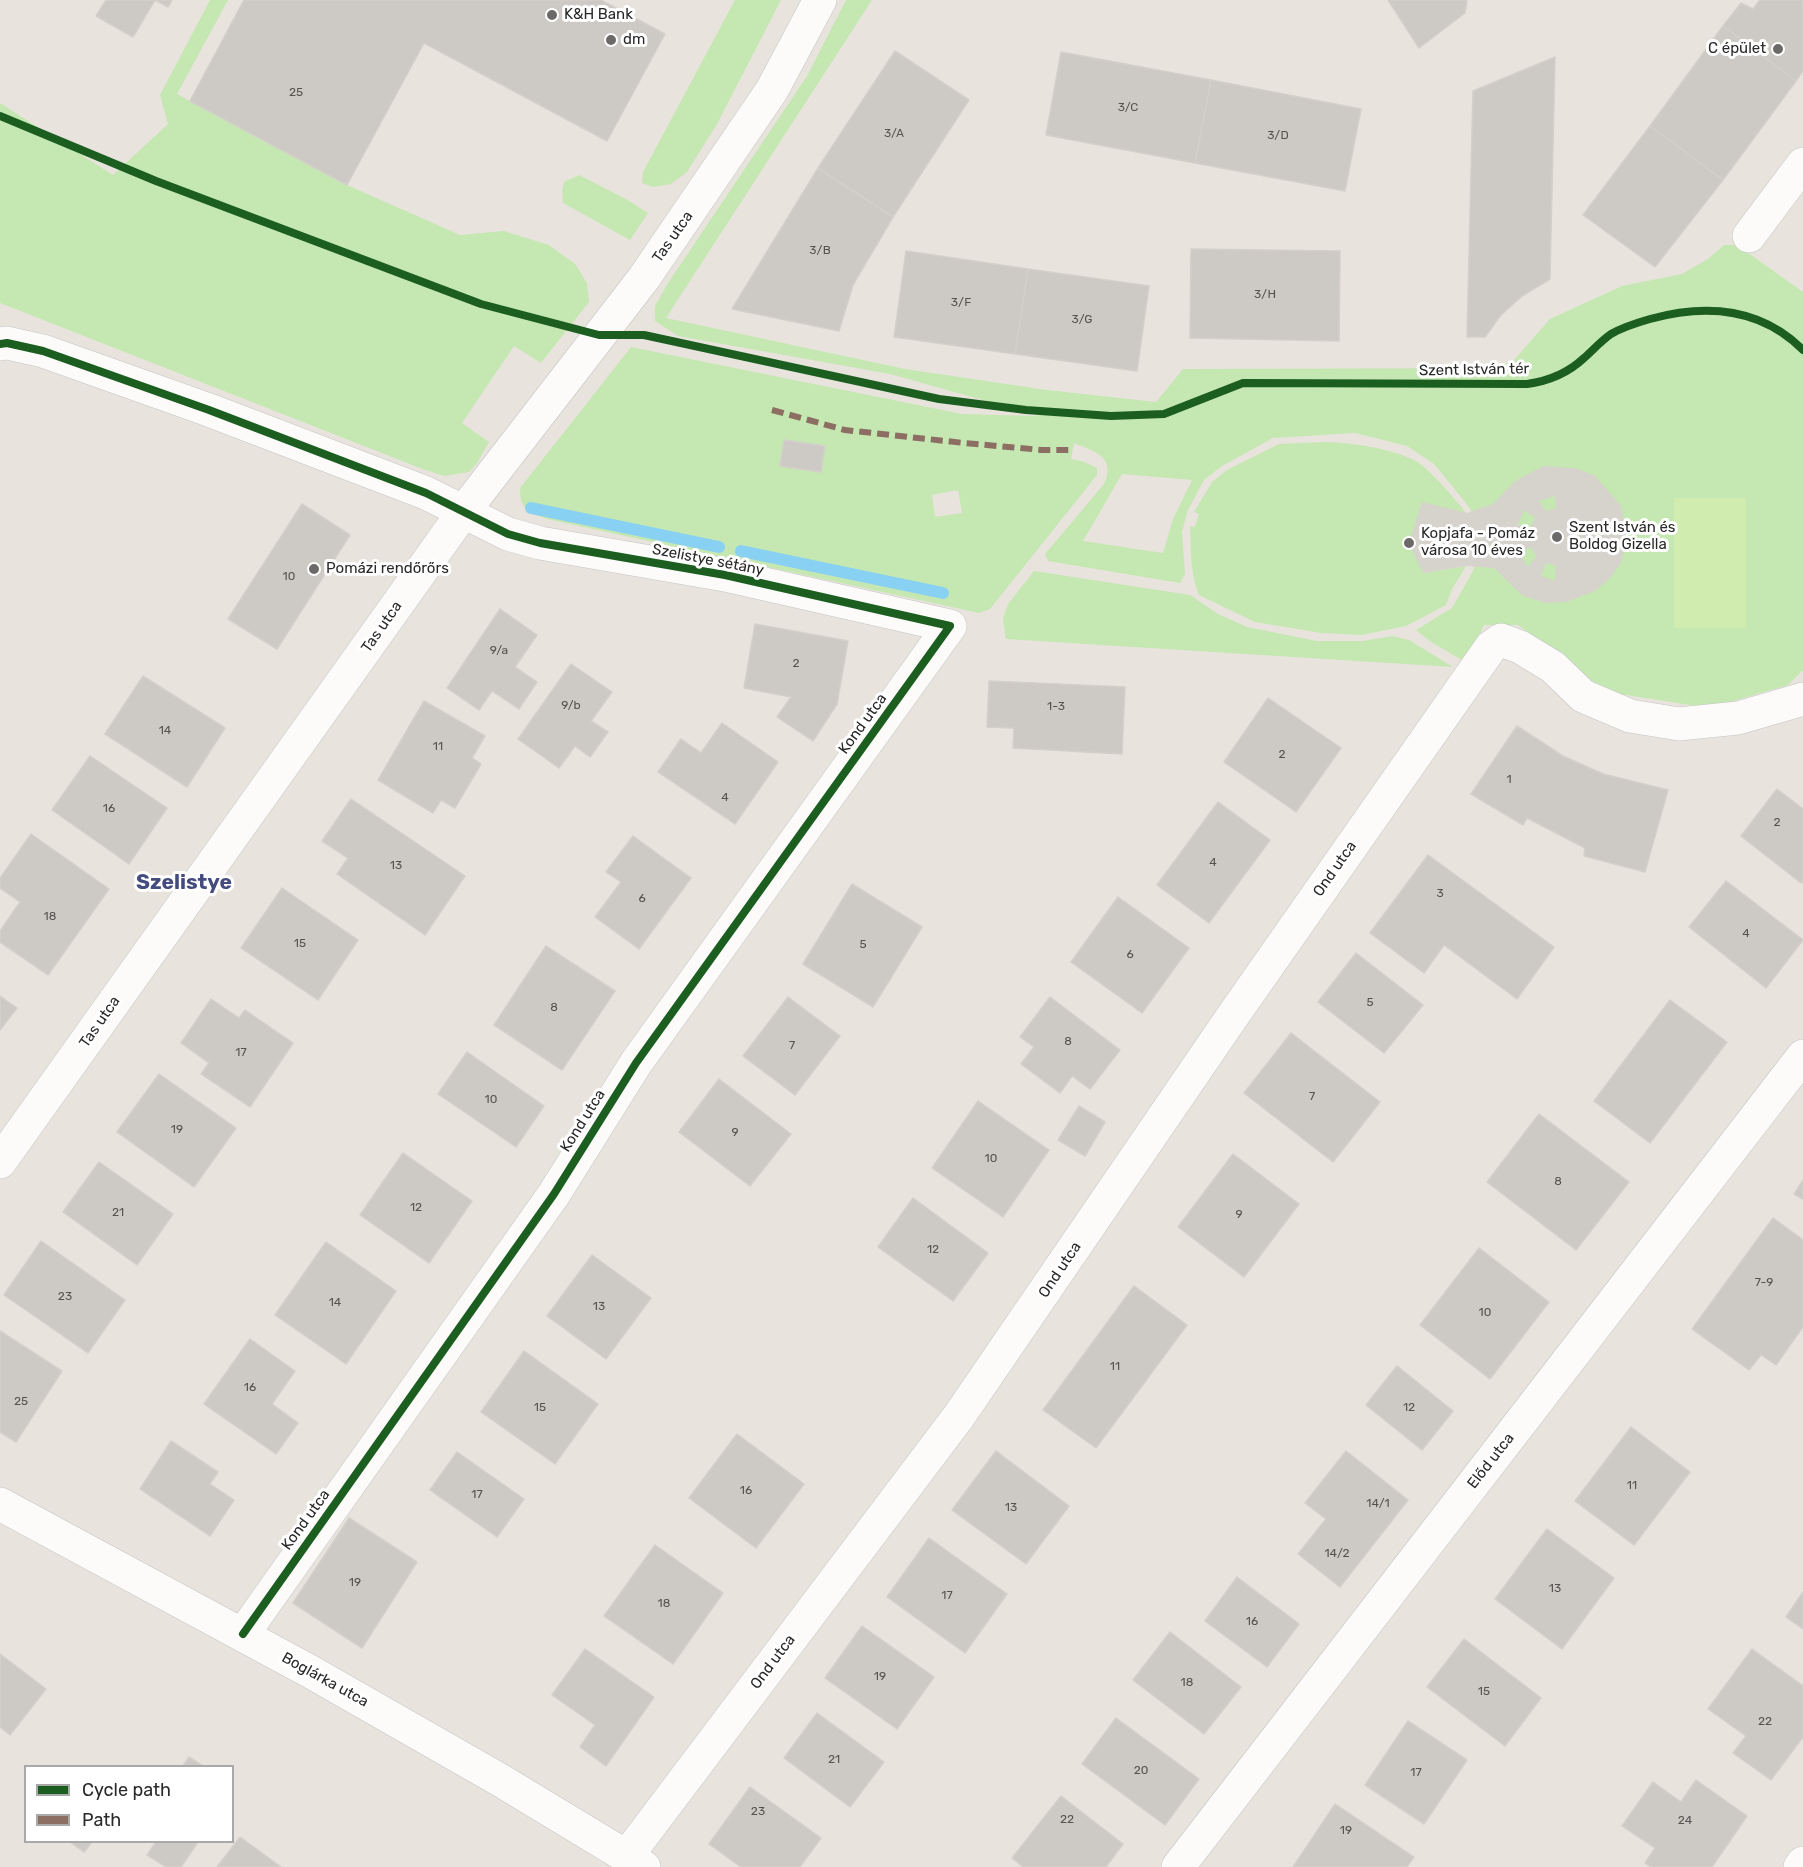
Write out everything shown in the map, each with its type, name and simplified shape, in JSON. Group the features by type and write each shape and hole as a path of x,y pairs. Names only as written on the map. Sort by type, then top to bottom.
{"street":[{"name":"Tas utca","path":"0,1162 465,511 657,261 772,90 820,0"},
{"path":"1749,236 1803,164"},
{"name":"Szelistye sétány","path":"0,344 7,343 43,351 209,410 426,493 508,534 540,543 725,575 950,626"},
{"name":"Kond utca","path":"243,1634 554,1194 636,1063 950,626"},
{"name":"Ond utca","path":"635,1862 959,1416 1473,669 1491,647 1501,640 1520,647 1553,667 1583,696 1630,716 1679,724 1738,718 1803,699"},
{"name":"Előd utca","path":"1179,1867 1803,1056"},
{"name":"Boglárka utca","path":"0,1504 243,1634 500,1780 635,1862"}],"green space":[{"path":"210,0 228,0 177,94 347,185 460,235 504,231 549,245 575,264 587,283 589,302 541,363 514,346 462,423 489,442 469,472 444,476 420,468 0,303 0,103 113,175 168,124 160,95"},
{"path":"735,0 781,0 717,124 687,172 671,184 653,187 642,183 643,172"},
{"path":"846,0 872,0 666,318 905,369 1047,390 1156,402 1183,369 1496,368 1514,360 1550,319 1622,286 1682,274 1708,259 1724,245 1737,245 1803,292 1803,670 1788,685 1709,708 1607,692 1518,625 1484,625 1471,654 1462,660 1431,642 1416,630 1452,608 1473,571 1478,555 1478,521 1434,464 1407,446 1355,433 1273,438 1222,466 1204,480 1188,510 1182,532 1185,574 1180,583 1048,561 1045,554 1104,484 1107,475 1106,462 1102,457 1074,443 1071,459 1097,468 1097,475 990,609 979,613 547,519 530,512 524,506 520,488 631,347 962,414 1040,416 890,374 678,336 655,321 655,306 668,283 807,76","holes":["1122,474 1192,480 1173,519 1163,553 1083,541","958,490 962,513 935,517 932,495"]},
{"path":"579,175 648,213 630,240 563,203 564,182"},
{"path":"1326,442 1371,447 1394,452 1414,460 1434,476 1467,514 1423,573 1466,566 1452,589 1446,605 1406,626 1361,635 1321,633 1255,622 1199,595 1192,570 1190,526 1195,527 1199,514 1194,512 1212,482 1227,470 1279,444"},
{"path":"1674,498 1746,498 1746,628 1674,628"},
{"path":"1034,571 1190,595 1218,614 1247,627 1317,641 1362,641 1393,636 1409,640 1453,667 1006,639 1003,618 1008,604"}],"shaded area":[{"path":"1543,466 1575,468 1595,476 1621,506 1626,535 1625,549 1620,564 1609,579 1595,591 1566,602 1545,603 1522,595 1494,568 1466,566 1423,573 1409,543 1422,502 1467,513 1493,504 1514,482","holes":["1555,496 1556,508 1546,511 1539,501","1524,510 1535,518 1530,528 1518,525","1531,547 1536,557 1528,567 1519,552","1546,563 1556,566 1555,581 1541,576"]}],"building":[{"path":"106,0 155,0 133,37 96,16"},
{"path":"155,0 172,0 168,7"},
{"path":"244,0 601,0 665,34 607,141 424,43 347,185 190,101"},
{"path":"1388,0 1467,0 1465,13 1419,48"},
{"name":"C épület","path":"1760,0 1803,0 1803,71 1796,81 1723,26 1741,3 1753,9"},
{"path":"1723,26 1796,81 1723,180 1650,126"},
{"path":"895,51 969,100 893,217 818,168"},
{"path":"1061,52 1211,80 1195,163 1046,135"},
{"path":"1555,57 1550,279 1522,296 1501,315 1485,337 1467,337 1473,91"},
{"path":"1211,80 1361,109 1345,191 1195,163"},
{"path":"1650,126 1723,180 1655,267 1583,215"},
{"path":"818,168 893,217 853,285 839,331 732,309"},
{"path":"1191,249 1340,251 1339,341 1190,338"},
{"path":"906,251 1028,269 1015,354 894,337"},
{"path":"1028,269 1149,286 1137,371 1015,354"},
{"path":"784,440 825,446 821,472 780,466"},
{"path":"302,504 350,535 277,649 228,619"},
{"path":"500,609 537,635 515,667 537,682 519,709 492,691 479,710 447,688"},
{"path":"755,624 848,641 837,704 813,741 777,717 791,697 744,688"},
{"path":"571,664 612,692 591,721 608,732 590,757 575,746 559,768 518,739"},
{"path":"143,676 225,728 187,787 105,734"},
{"path":"989,681 1125,687 1122,754 1013,748 1014,728 987,727"},
{"path":"1268,698 1341,748 1296,812 1224,762"},
{"path":"424,701 485,736 472,758 481,764 455,808 441,800 433,813 378,780"},
{"path":"722,723 778,762 735,824 658,772 681,739 701,753"},
{"path":"1517,726 1563,756 1603,774 1668,790 1645,872 1584,856 1585,848 1527,818 1523,825 1471,794"},
{"path":"90,756 167,808 129,864 52,810"},
{"path":"1777,789 1803,809 1803,881 1801,883 1741,836"},
{"path":"351,799 465,876 425,935 337,874 348,858 322,841"},
{"path":"1218,802 1270,840 1209,923 1157,885"},
{"path":"31,834 109,889 48,975 0,942 0,931 20,902 0,888 0,878"},
{"path":"633,836 691,878 639,949 595,917 621,882 606,872"},
{"path":"1428,855 1554,947 1517,999 1444,945 1424,973 1370,933"},
{"path":"1726,881 1803,940 1766,988 1689,927"},
{"path":"852,884 922,927 873,1007 803,964"},
{"path":"282,888 358,940 318,1000 241,948"},
{"path":"1118,897 1189,948 1142,1013 1071,962"},
{"path":"546,946 615,991 562,1070 494,1025"},
{"path":"1356,953 1423,1005 1384,1053 1318,1002"},
{"path":"0,996 17,1008 0,1030"},
{"path":"788,997 840,1036 795,1095 743,1056"},
{"path":"1050,997 1120,1050 1090,1089 1072,1076 1060,1093 1021,1064 1034,1047 1020,1037"},
{"path":"211,999 239,1018 245,1010 293,1043 250,1107 201,1074 209,1063 181,1043"},
{"path":"1670,1000 1727,1042 1650,1143 1594,1101"},
{"path":"1291,1033 1380,1102 1333,1162 1244,1093"},
{"path":"467,1052 544,1106 516,1147 438,1094"},
{"path":"159,1074 236,1128 194,1187 117,1132"},
{"path":"719,1079 791,1134 750,1186 679,1132"},
{"path":"978,1101 1049,1150 1003,1217 932,1168"},
{"path":"1079,1106 1105,1122 1085,1156 1058,1140"},
{"path":"1539,1114 1629,1182 1576,1250 1487,1182"},
{"path":"403,1153 472,1201 429,1263 360,1215"},
{"path":"1233,1154 1299,1204 1244,1277 1178,1227"},
{"path":"99,1162 173,1214 137,1265 63,1212"},
{"path":"1803,1180 1803,1199 1794,1194"},
{"path":"913,1198 988,1253 953,1301 878,1247"},
{"path":"1773,1218 1803,1240 1803,1327 1776,1365 1761,1355 1749,1370 1692,1329"},
{"path":"41,1241 125,1300 88,1353 4,1295"},
{"path":"326,1242 396,1291 346,1364 275,1315"},
{"path":"1479,1248 1549,1302 1490,1379 1420,1325"},
{"path":"592,1255 651,1298 606,1359 547,1316"},
{"path":"1134,1286 1187,1325 1096,1448 1043,1410"},
{"path":"0,1331 62,1371 16,1442 0,1432"},
{"path":"250,1339 295,1371 272,1404 298,1423 276,1454 204,1404"},
{"path":"524,1351 598,1404 555,1464 481,1412"},
{"path":"1397,1366 1453,1411 1422,1450 1366,1405"},
{"path":"1631,1427 1690,1472 1634,1545 1575,1501"},
{"path":"737,1434 804,1484 756,1548 689,1498"},
{"path":"171,1441 218,1472 210,1484 234,1500 210,1536 140,1489"},
{"path":"996,1451 1069,1506 1026,1564 952,1510"},
{"path":"1346,1451 1408,1500 1340,1587 1298,1554 1326,1519 1305,1503"},
{"path":"457,1452 524,1499 497,1537 430,1490"},
{"path":"349,1518 417,1562 362,1648 293,1603"},
{"path":"1547,1529 1614,1578 1562,1649 1495,1599"},
{"path":"929,1538 1007,1594 965,1653 887,1597"},
{"path":"655,1545 723,1593 673,1664 604,1616"},
{"path":"1237,1577 1299,1624 1267,1667 1205,1621"},
{"path":"1803,1592 1803,1629 1786,1617"},
{"path":"862,1626 934,1677 897,1729 825,1678"},
{"path":"1170,1632 1241,1687 1204,1734 1133,1680"},
{"path":"1464,1639 1541,1698 1505,1746 1427,1687"},
{"path":"585,1649 654,1697 606,1766 580,1747 595,1725 552,1695"},
{"path":"1752,1649 1803,1686 1803,1737 1771,1780 1733,1753 1746,1736 1708,1709"},
{"path":"0,1654 46,1689 10,1735 0,1727"},
{"path":"817,1713 884,1762 850,1807 784,1758"},
{"path":"1116,1718 1199,1779 1165,1825 1082,1764"},
{"path":"1408,1721 1467,1760 1424,1824 1365,1785"},
{"path":"189,1757 201,1765 184,1765"},
{"path":"1696,1780 1747,1816 1712,1867 1651,1867 1645,1863 1655,1848 1622,1826 1653,1782 1681,1802"},
{"path":"750,1787 821,1838 800,1867 741,1867 709,1844"},
{"path":"1061,1796 1123,1844 1106,1867 1023,1867 1012,1858"},
{"path":"1335,1804 1414,1857 1407,1867 1293,1867"},
{"path":"240,1837 281,1867 217,1867"},
{"path":"71,1843 91,1843 84,1852"},
{"path":"155,1843 197,1843 181,1867 166,1867 147,1855"}],"waterway":[{"path":"531,508 719,547"},
{"path":"741,551 943,593"}],"marked path":[{"path":"772,410 845,430 1042,450 1073,450"}],"cycle path":[{"name":"Szent István tér","path":"0,116 156,181 481,304 599,335 644,335 939,399 1026,410 1111,416 1164,414 1243,383 1527,384 1550,379 1578,364 1607,337 1620,329 1650,319 1691,311 1731,313 1750,317 1769,325 1803,350"},
{"path":"0,344 7,343 43,351 209,410 426,493 508,534 540,543 725,575 950,626 636,1063 554,1194 243,1634"}],"place":[{"name":"K&H Bank","path":"552,15"},
{"name":"dm","path":"611,40"},
{"name":"C épület","path":"1778,49"},
{"name":"Szent István és Boldog Gizella","path":"1557,537"},
{"name":"Kopjafa - Pomáz városa 10 éves","path":"1409,543"},
{"name":"Pomázi rendőrőrs","path":"314,569"}],"district":[{"name":"Szelistye","path":"184,883"}]}
